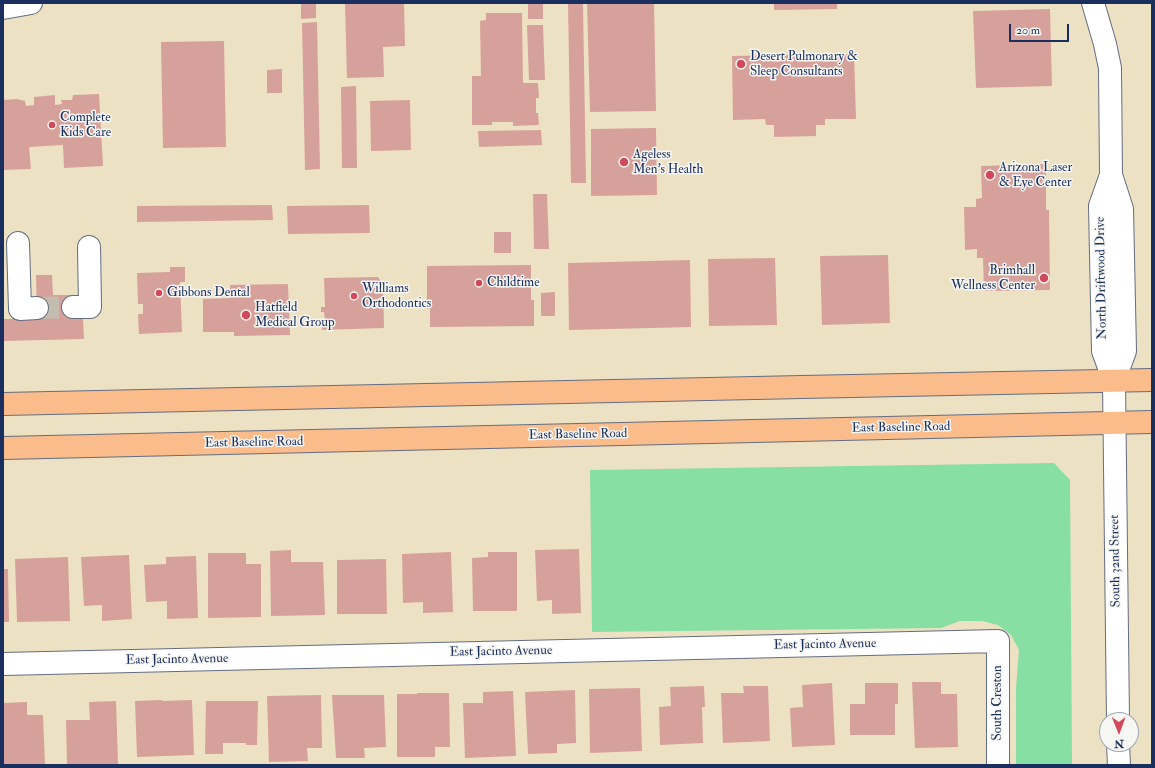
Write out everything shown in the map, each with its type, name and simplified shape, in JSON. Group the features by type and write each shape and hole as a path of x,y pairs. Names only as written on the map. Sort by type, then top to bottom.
{"main road":[{"path":"3,404 802,386 1152,380"},
{"name":"East Baseline Road","path":"3,448 1114,413 1152,422"}],"street":[{"path":"3,8 31,3"},
{"name":"North Driftwood Drive","path":"1093,3 1105,44 1110,68 1111,175 1100,206 1103,351 1114,381 1114,413"},
{"path":"18,242 20,309 37,308"},
{"path":"73,307 90,307 89,247"},
{"name":"South 32nd Street","path":"1114,413 1118,712"},
{"name":"East Jacinto Avenue","path":"3,664 998,641"},
{"name":"South Creston","path":"998,641 998,765"},
{"path":"1118,752 1119,765"}],"green space":[{"path":"1054,463 1070,480 1072,765 1016,765 1016,689 1019,650 1011,635 998,625 982,621 960,621 941,628 592,632 590,470"}],"building":[{"path":"301,3 316,3 316,18 301,19"},
{"path":"345,3 404,3 405,46 383,47 384,77 347,78"},
{"path":"528,3 543,3 543,19 528,19"},
{"path":"568,3 583,3 586,183 571,183"},
{"path":"587,3 654,3 656,111 590,112"},
{"path":"774,3 837,3 837,9 774,10"},
{"path":"1050,9 1052,86 976,88 973,11"},
{"path":"486,13 522,13 523,83 538,83 539,98 536,98 536,113 538,113 539,125 513,126 513,122 492,122 492,125 472,125 472,76 481,76 480,21 486,20"},
{"path":"317,22 320,169 305,170 302,23"},
{"path":"527,25 543,25 545,80 529,80"},
{"path":"224,41 226,147 163,148 161,42"},
{"path":"854,54 856,119 825,119 825,125 816,125 816,136 774,137 774,125 766,125 765,119 733,120 732,56"},
{"path":"282,69 282,93 267,93 267,70"},
{"path":"356,86 357,168 342,168 341,87"},
{"name":"Complete Kids Care","path":"99,94 103,166 64,168 63,145 29,147 31,169 3,170 3,100 17,99 25,101 26,106 34,105 34,97 55,95 55,105 62,104 61,100 72,100 73,95"},
{"path":"410,100 411,150 371,151 370,101"},
{"name":"Ageless Men's Health","path":"656,128 657,195 591,196 591,129"},
{"path":"541,130 542,145 479,147 478,131"},
{"path":"1046,164 1046,210 1049,210 1050,290 984,291 983,258 977,258 977,249 965,250 964,207 976,207 976,199 982,198 981,166"},
{"path":"533,194 547,194 549,249 534,249"},
{"path":"272,205 273,220 137,222 137,206"},
{"path":"369,205 370,233 288,234 287,206"},
{"path":"494,232 511,232 511,253 494,253"},
{"path":"888,255 890,323 822,325 820,256"},
{"path":"775,258 777,325 709,326 708,259"},
{"path":"690,260 691,327 569,330 568,263"},
{"name":"Childtime","path":"531,265 531,300 534,300 534,326 430,327 430,309 427,309 427,266"},
{"name":"Gibbons Dental","path":"170,267 185,267 185,282 180,282 182,332 139,334 138,314 143,314 143,304 138,304 137,273 170,272"},
{"path":"36,275 52,275 53,295 73,295 73,319 83,319 84,339 3,341 3,319 37,319"},
{"name":"Williams Orthodontics","path":"378,277 383,285 384,328 322,330 322,321 325,321 324,312 321,312 321,307 325,307 324,278"},
{"name":"Hatfield Medical Group","path":"288,284 290,335 234,336 234,332 203,332 203,299 230,298 230,285"},
{"path":"555,292 555,316 541,316 541,293"},
{"path":"579,549 581,613 552,614 552,600 537,601 535,550"},
{"path":"291,550 291,562 323,562 325,615 271,616 270,551"},
{"path":"451,552 453,612 423,613 423,602 403,603 402,554"},
{"path":"488,552 517,552 517,611 473,611 472,558 488,557"},
{"path":"208,553 246,553 246,564 261,564 261,617 208,618"},
{"path":"129,555 132,619 102,621 102,605 84,606 81,557"},
{"path":"196,556 198,618 167,619 167,601 146,602 144,565 166,564 166,557"},
{"path":"68,557 70,621 17,622 15,559"},
{"path":"386,559 387,614 337,614 337,560"},
{"path":"3,569 8,569 9,622 3,622"},
{"path":"912,682 941,682 941,694 957,694 958,747 915,748"},
{"path":"832,683 835,745 792,747 790,708 803,707 802,685"},
{"path":"865,683 898,683 898,704 895,704 895,735 850,735 850,704 865,704"},
{"path":"704,686 705,707 702,707 703,743 660,745 659,707 671,706 670,687"},
{"path":"743,686 768,686 770,741 723,743 721,693 744,693"},
{"path":"640,688 642,751 590,753 589,689"},
{"path":"575,690 576,743 557,744 557,753 528,754 525,692"},
{"path":"513,691 516,756 465,758 463,703 483,703 483,692"},
{"path":"449,693 450,747 435,747 435,757 397,757 397,694"},
{"path":"321,695 322,748 307,748 308,761 269,762 267,696"},
{"path":"332,695 384,695 386,747 364,748 365,758 336,758"},
{"path":"192,700 194,755 137,757 135,701"},
{"path":"116,701 118,765 67,765 66,720 90,720 89,702"},
{"path":"206,701 258,701 257,745 246,745 246,743 223,743 223,754 205,754"},
{"path":"27,702 27,715 43,715 45,764 3,765 3,703"}],"tunnel":[{"path":"37,308 73,307"}],"place":[{"name":"Desert Pulmonary & Sleep Consultants","path":"741,64"},
{"name":"Complete Kids Care","path":"52,125"},
{"name":"Ageless Men's Health","path":"624,162"},
{"name":"Arizona Laser & Eye Center","path":"990,175"},
{"name":"Brimhall Wellness Center","path":"1044,278"},
{"name":"Childtime","path":"479,283"},
{"name":"Gibbons Dental","path":"159,293"},
{"name":"Williams Orthodontics","path":"354,296"},
{"name":"Hatfield Medical Group","path":"246,315"}]}
